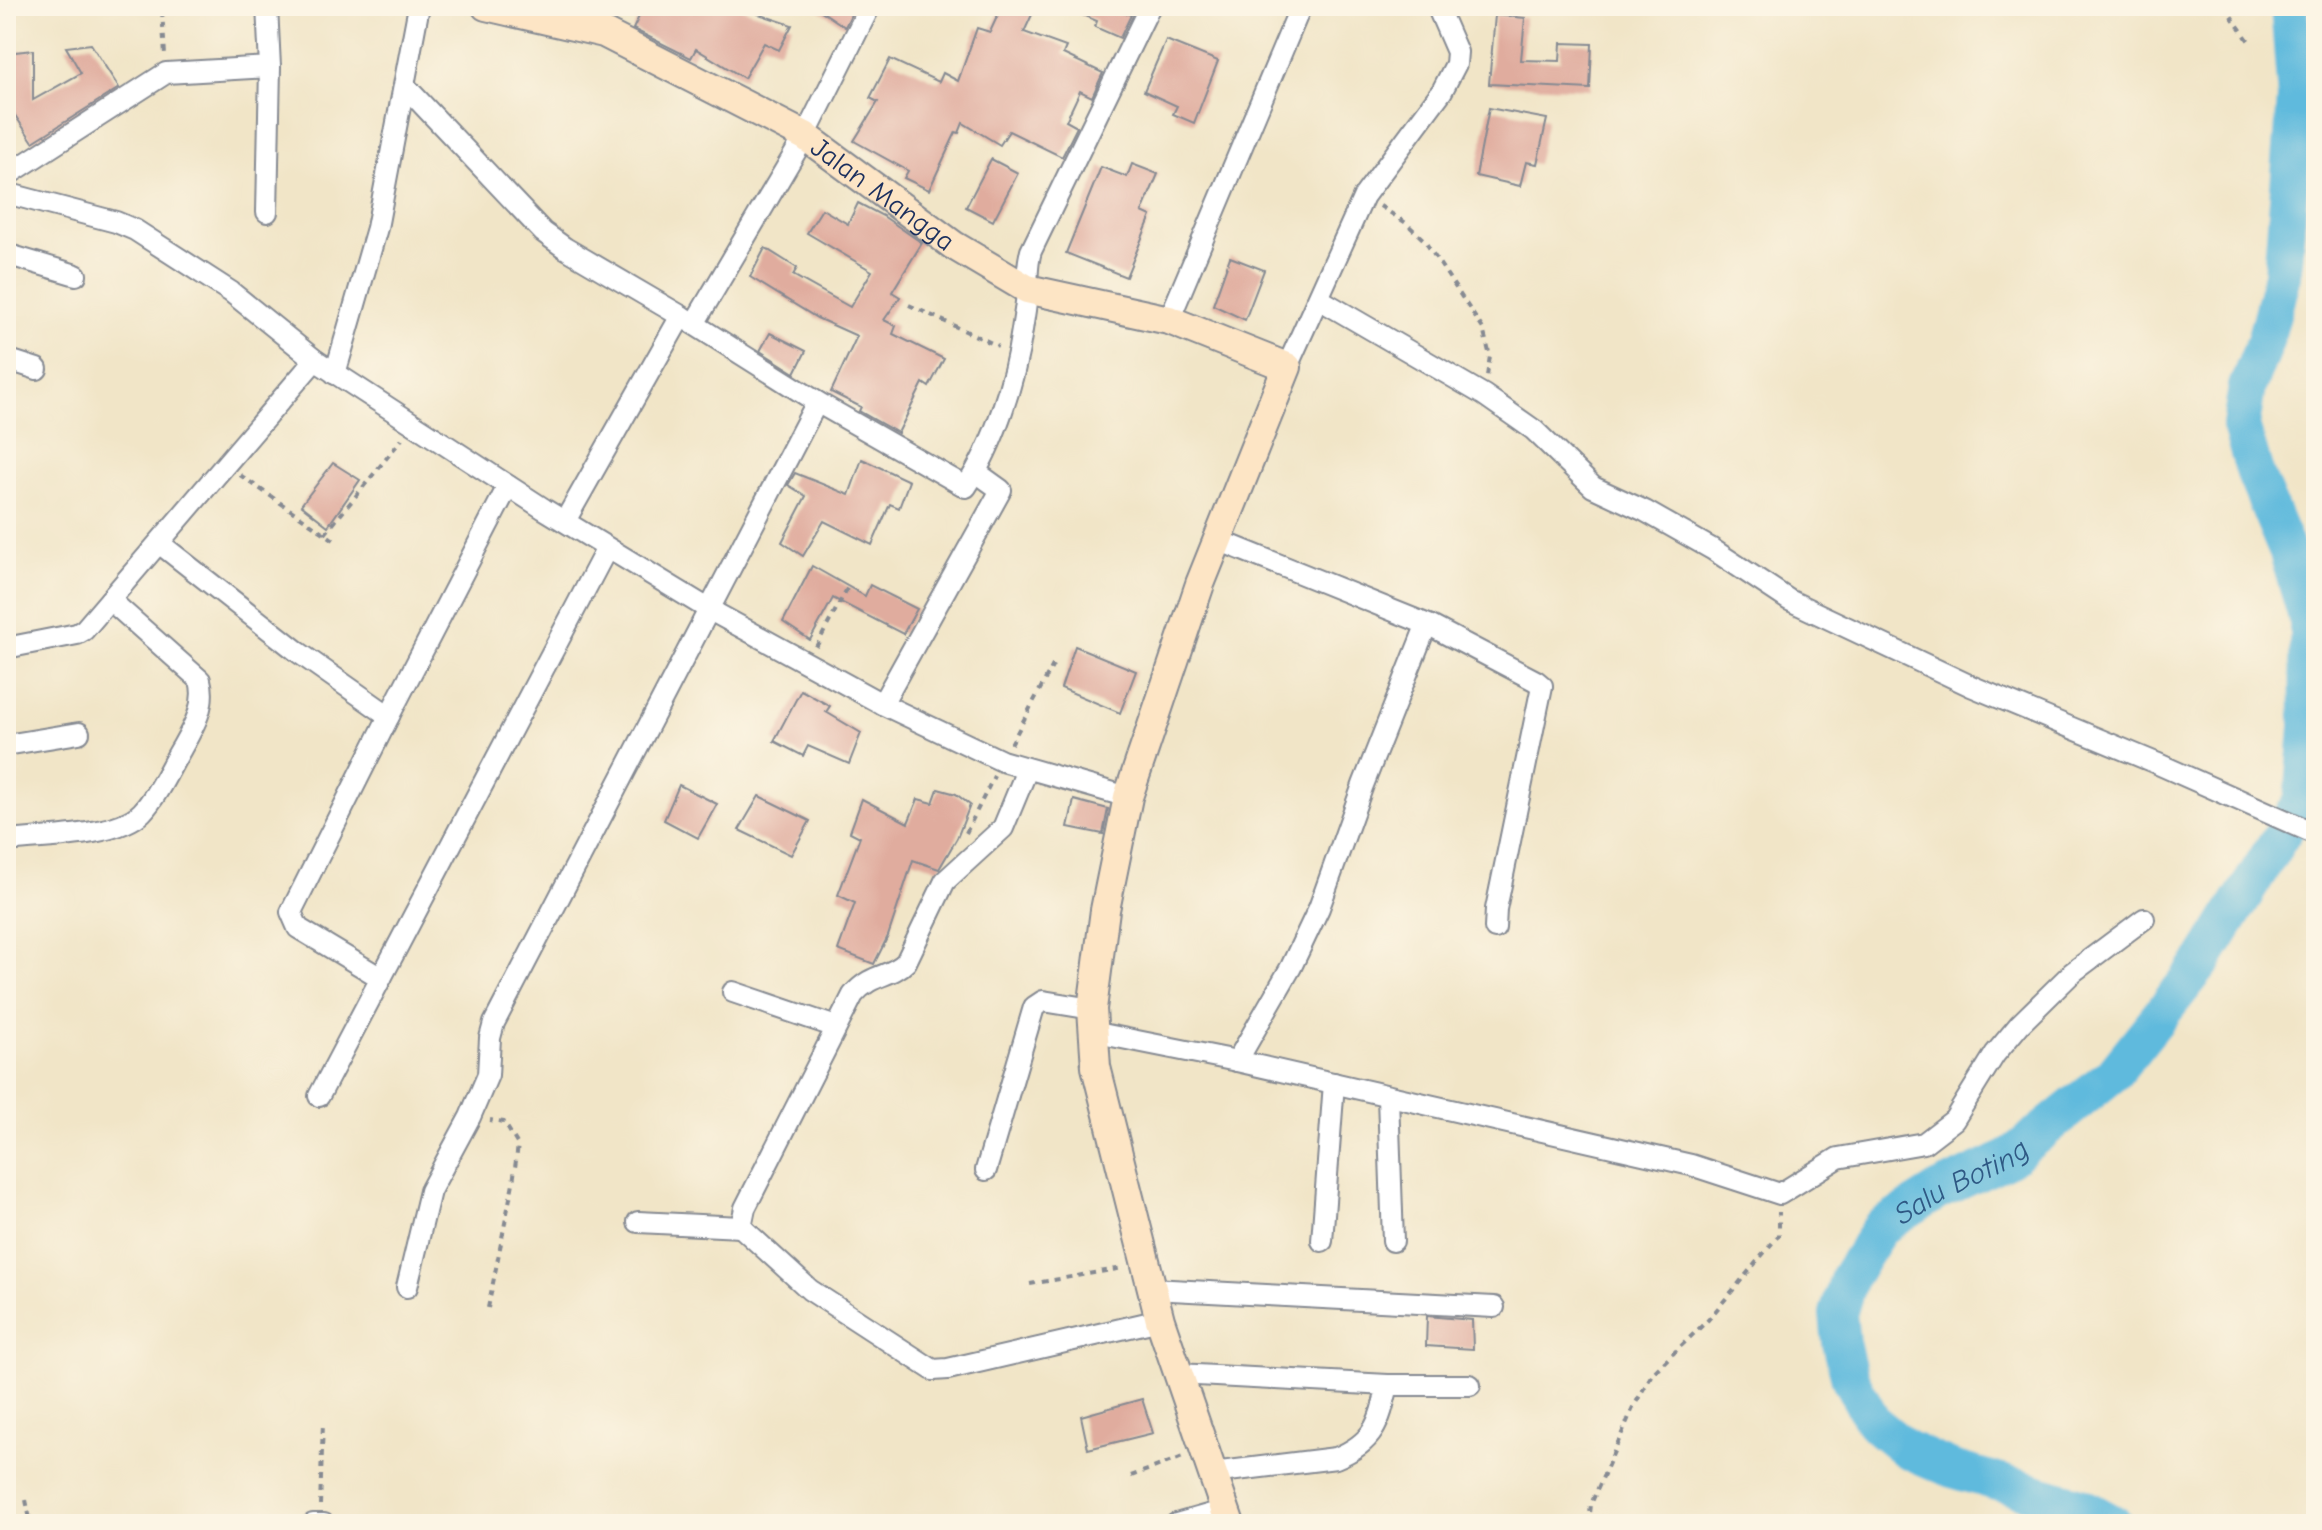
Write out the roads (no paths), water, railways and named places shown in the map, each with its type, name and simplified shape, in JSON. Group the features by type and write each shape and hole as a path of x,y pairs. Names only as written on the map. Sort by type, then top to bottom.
{"street":[{"path":"267,6 270,67 267,212"},
{"path":"335,374 373,244 419,6"},
{"name":"Jalan Mangga","path":"486,6 604,33 805,136 953,245 1027,289 1169,320 1287,367"},
{"path":"565,521 805,136 870,6"},
{"path":"405,86 551,239 688,320 817,402 966,487 976,472 998,418 1019,355 1027,263 1036,239 1150,6"},
{"path":"1169,320 1301,6"},
{"path":"1176,1524 1228,1517 1160,1320 1096,1067 1092,1020 1105,910 1128,797 1200,584 1287,367 1364,196 1442,91 1456,64 1457,52 1437,6"},
{"path":"6,176 166,73 270,67"},
{"path":"6,193 116,222 135,230 231,292 315,360 413,426 710,610 882,704 1002,761 1128,797"},
{"path":"6,254 76,275"},
{"path":"1319,299 1484,395 1534,430 1593,487 1645,511 1712,549 1789,600 1971,686 2316,834"},
{"path":"6,359 37,369"},
{"path":"6,648 77,634 227,466 315,360"},
{"path":"407,1287 430,1191 470,1117 488,1075 489,1044 494,1023 817,402"},
{"path":"882,704 1001,490 976,472"},
{"path":"381,978 298,928 291,912 508,486"},
{"path":"1218,540 1426,626 1542,686 1496,909 1495,928"},
{"path":"159,543 298,652 389,716"},
{"path":"319,1096 607,548"},
{"path":"6,841 112,829 129,822 146,807 196,722 200,680 110,600"},
{"path":"1237,1061 1291,967 1319,908 1363,785 1426,626"},
{"path":"6,745 79,733"},
{"path":"741,1227 742,1214 853,995 870,978 899,969 906,962 945,881 1003,828 1027,770"},
{"path":"986,1170 1034,1007 1043,1001 1092,1020 1237,1061 1691,1165 1780,1194 1838,1158 1924,1143 1954,1120 1995,1054 2020,1024 2073,972 2144,919"},
{"path":"733,992 836,1027"},
{"path":"1322,1241 1334,1083"},
{"path":"1388,1097 1393,1241"},
{"path":"638,1222 741,1227 810,1290 933,1370 1160,1320"},
{"path":"1149,1276 1494,1307"},
{"path":"1178,1374 1388,1385 1470,1385"},
{"path":"1208,1461 1336,1458 1350,1452 1376,1429 1388,1385"},
{"path":"313,1524 322,1524"}],"waterway":[{"name":"Salu Boting","path":"2114,1524 2081,1506 1952,1469 1906,1449 1873,1422 1850,1379 1838,1314 1849,1277 1880,1228 1938,1191 2009,1158 2114,1073 2204,960 2303,800 2309,727 2308,621 2288,553 2256,476 2241,426 2247,387 2265,341 2282,275 2296,98 2289,6"}]}
